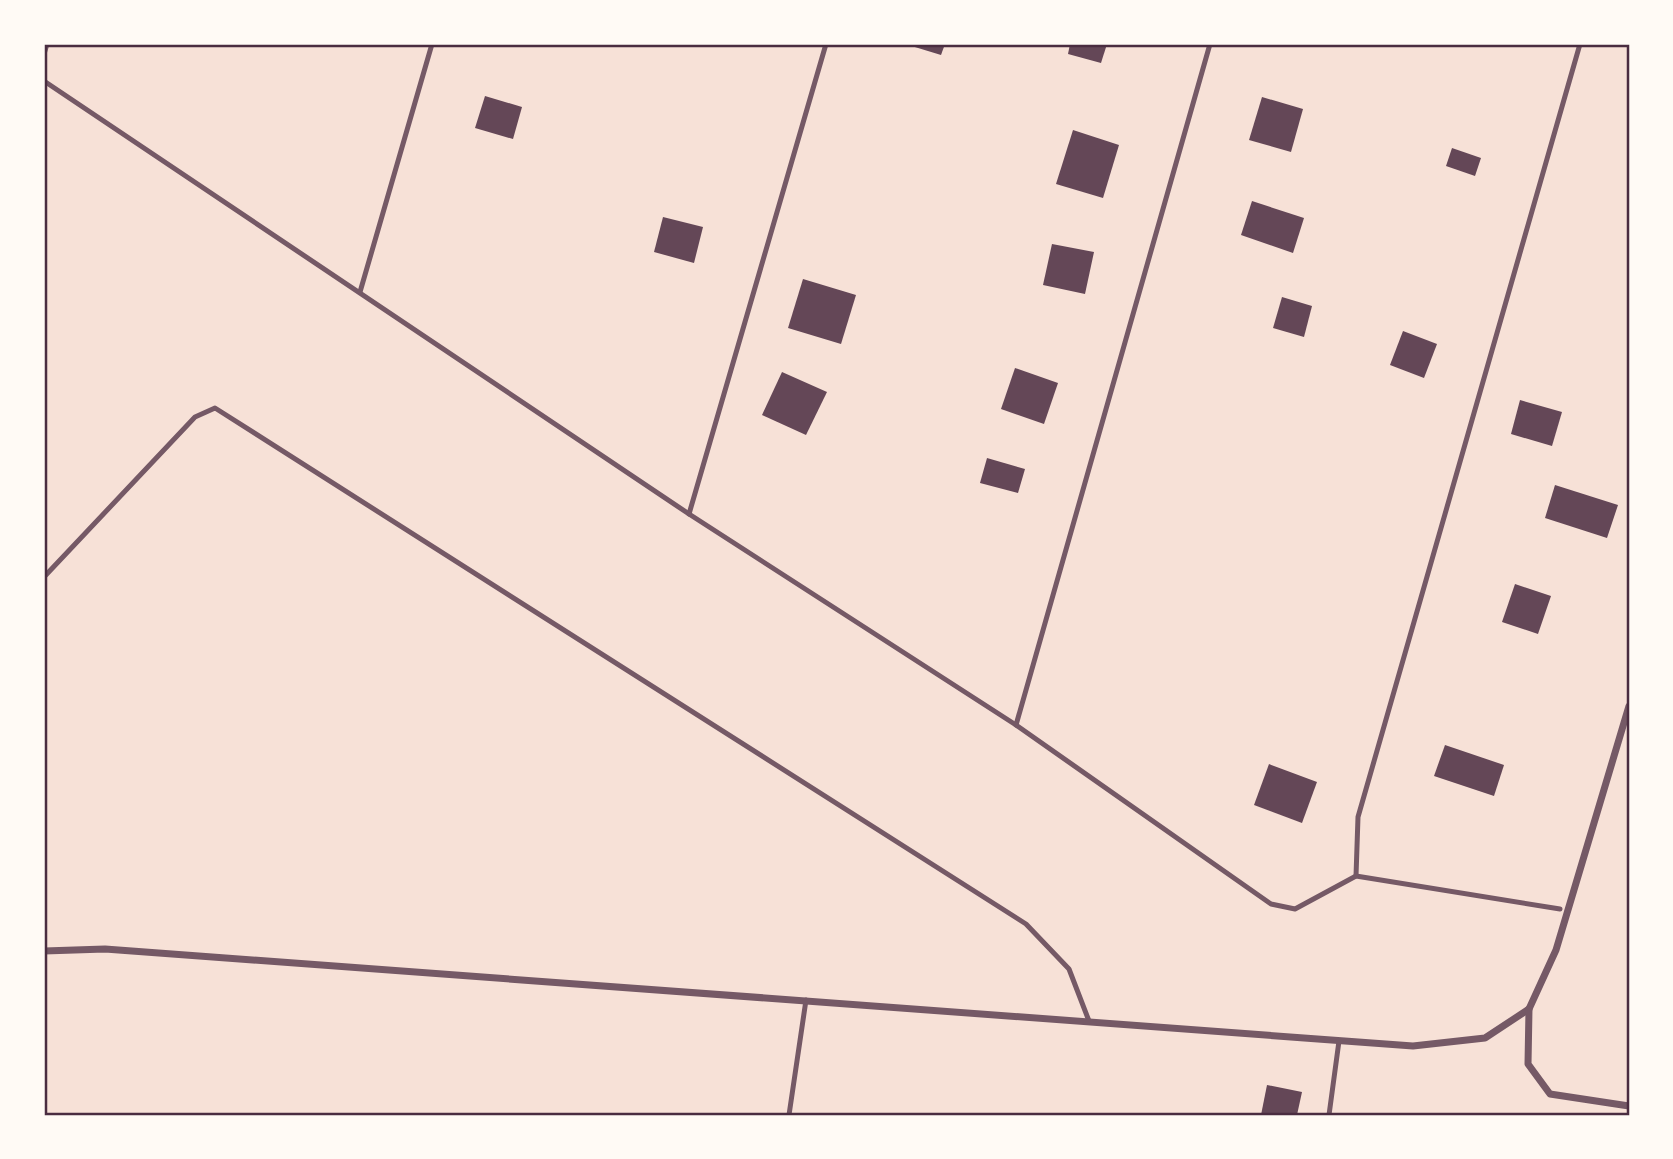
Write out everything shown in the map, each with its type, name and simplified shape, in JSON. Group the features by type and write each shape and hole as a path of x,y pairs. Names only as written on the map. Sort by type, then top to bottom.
{"street":[{"path":"1629,706 1556,950 1529,1009 1528,1064 1550,1094 1629,1106"},
{"path":"44,951 106,949 1413,1046 1485,1038 1529,1009"}],"lane":[{"path":"44,54 47,44"},
{"path":"360,292 432,44"},
{"path":"689,514 826,44"},
{"path":"1016,726 1210,44"},
{"path":"1356,876 1358,817 1580,44"},
{"path":"44,81 689,514 1016,726 1271,904 1295,909 1356,876 1560,909"},
{"path":"44,577 195,417 215,408 1026,924 1069,969 1089,1021"},
{"path":"789,1115 806,1000"},
{"path":"1329,1115 1339,1041"}],"building":[{"path":"905,44 945,44 941,55"},
{"path":"1070,44 1107,44 1101,63 1068,54"},
{"path":"485,96 522,107 513,139 475,128"},
{"path":"1262,97 1303,109 1291,152 1249,140"},
{"path":"1073,130 1119,145 1103,198 1056,184"},
{"path":"1452,148 1481,158 1475,176 1446,166"},
{"path":"1252,201 1304,218 1293,253 1241,235"},
{"path":"663,217 703,227 694,263 654,252"},
{"path":"1052,244 1094,252 1085,294 1043,285"},
{"path":"803,279 856,295 841,344 788,328"},
{"path":"1282,297 1312,306 1304,337 1273,328"},
{"path":"1403,331 1437,344 1424,378 1390,365"},
{"path":"1015,368 1058,383 1044,424 1001,409"},
{"path":"782,372 827,392 806,435 762,415"},
{"path":"1520,400 1562,412 1552,446 1511,434"},
{"path":"987,458 1025,469 1018,493 980,483"},
{"path":"1555,485 1618,505 1607,538 1545,518"},
{"path":"1515,584 1551,596 1538,634 1502,622"},
{"path":"1445,745 1504,765 1494,796 1434,776"},
{"path":"1269,764 1317,782 1302,823 1254,805"},
{"path":"1267,1085 1302,1092 1297,1115 1261,1115"}]}
